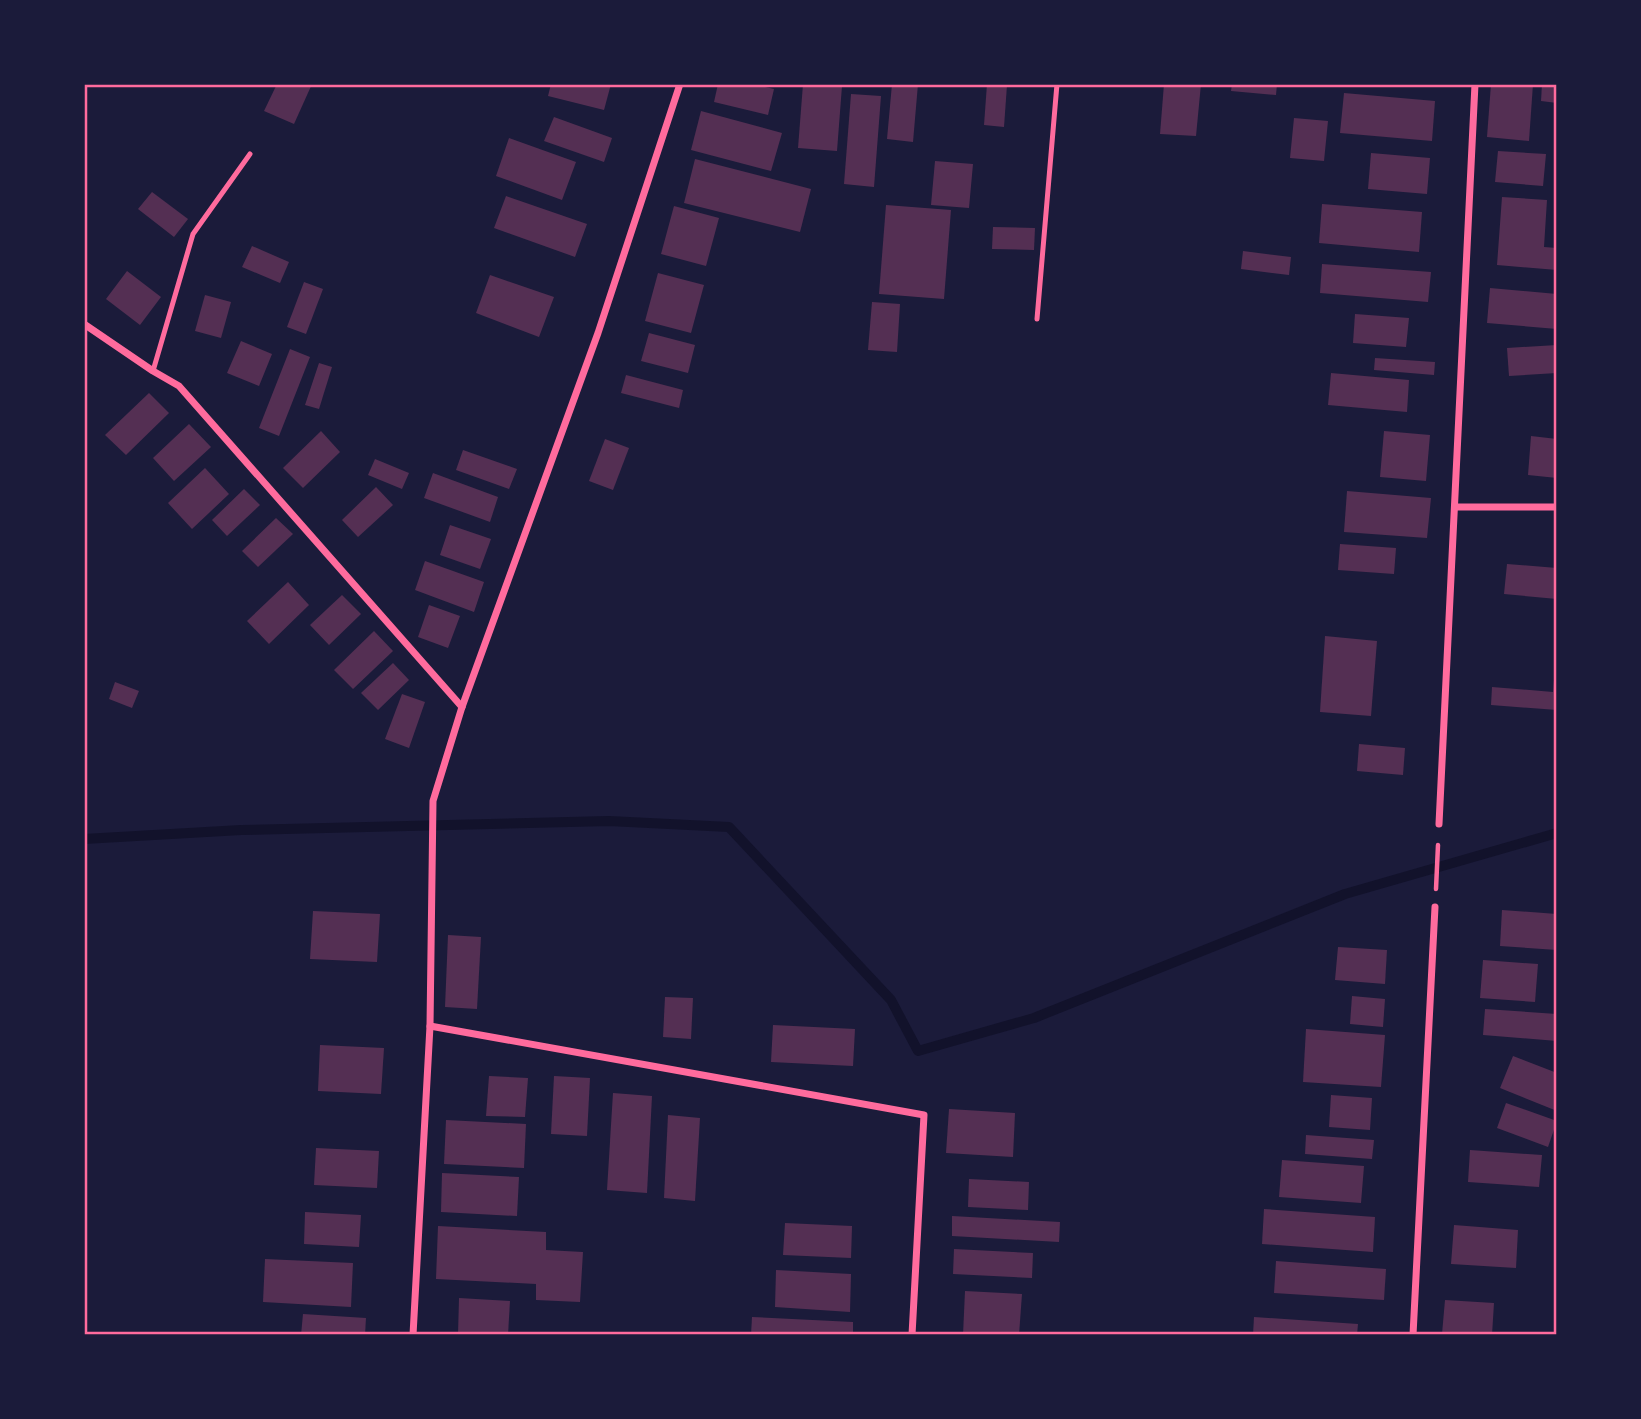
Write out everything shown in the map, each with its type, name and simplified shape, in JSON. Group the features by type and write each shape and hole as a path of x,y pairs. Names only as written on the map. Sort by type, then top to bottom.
{"street":[{"path":"412,1335 430,1026 433,801 462,707 598,332 680,84"},
{"path":"1439,824 1475,84"},
{"path":"84,324 179,386 462,707"},
{"path":"1455,507 1557,506"},
{"path":"1413,1335 1435,907"},
{"path":"430,1026 924,1115 912,1335"}],"lane":[{"path":"1037,319 1057,84"},
{"path":"153,371 193,234 250,153"}],"path":[{"path":"1435,907 1439,824"}],"building":[{"path":"277,84 312,84 294,124 264,111"},
{"path":"551,84 611,84 604,110 548,96"},
{"path":"718,84 753,84 774,89 768,115 714,102"},
{"path":"803,84 842,86 837,151 798,148"},
{"path":"892,84 918,84 913,142 887,139"},
{"path":"987,84 1007,85 1004,127 984,125"},
{"path":"1164,84 1201,84 1196,136 1160,134"},
{"path":"1232,84 1277,84 1276,95 1231,91"},
{"path":"1491,84 1533,84 1529,141 1487,137"},
{"path":"1542,84 1557,84 1557,103 1541,101"},
{"path":"1344,93 1435,101 1432,141 1340,133"},
{"path":"851,94 881,96 874,187 844,184"},
{"path":"701,111 782,133 771,171 691,150"},
{"path":"554,117 612,138 604,162 544,141"},
{"path":"1294,118 1328,121 1324,161 1290,158"},
{"path":"509,138 576,162 562,200 496,176"},
{"path":"1498,151 1546,154 1543,186 1495,182"},
{"path":"1371,153 1430,158 1427,194 1368,189"},
{"path":"695,159 811,189 800,232 684,203"},
{"path":"935,161 973,164 969,208 931,205"},
{"path":"152,192 188,219 174,237 138,209"},
{"path":"506,196 587,224 575,257 494,228"},
{"path":"1502,197 1547,200 1544,247 1557,248 1557,270 1497,265"},
{"path":"1322,204 1422,212 1419,252 1319,243"},
{"path":"886,205 951,210 944,299 879,294"},
{"path":"674,206 719,218 706,266 661,254"},
{"path":"993,227 1035,228 1034,250 992,249"},
{"path":"252,246 289,262 280,283 242,267"},
{"path":"1243,251 1291,257 1289,275 1241,269"},
{"path":"1322,264 1431,272 1428,302 1320,293"},
{"path":"127,271 161,297 140,325 106,299"},
{"path":"658,273 704,285 691,333 645,321"},
{"path":"490,275 554,297 539,337 476,313"},
{"path":"304,282 323,289 306,334 287,327"},
{"path":"1490,288 1557,294 1557,329 1487,323"},
{"path":"205,295 231,302 221,338 195,331"},
{"path":"872,302 900,304 897,352 868,350"},
{"path":"1355,314 1409,318 1406,347 1353,343"},
{"path":"649,333 695,345 688,373 641,361"},
{"path":"241,341 272,354 259,386 227,373"},
{"path":"1557,345 1557,373 1509,376 1507,348"},
{"path":"290,349 310,357 279,436 259,428"},
{"path":"1375,358 1435,362 1434,375 1374,370"},
{"path":"319,363 332,367 319,409 305,405"},
{"path":"1331,373 1409,380 1407,412 1328,405"},
{"path":"626,375 683,390 679,408 621,393"},
{"path":"149,393 169,413 126,455 105,435"},
{"path":"189,424 211,447 174,481 153,458"},
{"path":"321,431 340,452 303,488 283,468"},
{"path":"1384,431 1430,435 1426,481 1380,477"},
{"path":"1531,436 1557,439 1557,478 1528,475"},
{"path":"605,439 629,448 613,490 589,481"},
{"path":"463,450 517,469 509,489 456,470"},
{"path":"375,459 409,473 402,489 368,475"},
{"path":"205,468 229,494 192,529 168,503"},
{"path":"433,473 498,497 490,522 424,498"},
{"path":"376,487 393,505 358,537 342,520"},
{"path":"244,489 260,505 227,536 212,520"},
{"path":"1347,491 1431,498 1427,538 1344,532"},
{"path":"276,518 293,534 258,567 242,551"},
{"path":"450,525 491,539 480,569 440,555"},
{"path":"1340,544 1396,548 1394,574 1338,570"},
{"path":"425,561 484,582 474,612 415,590"},
{"path":"1507,564 1557,568 1557,599 1504,594"},
{"path":"288,582 309,605 269,644 247,621"},
{"path":"342,595 361,614 329,645 310,625"},
{"path":"429,605 460,616 448,648 418,637"},
{"path":"374,631 393,651 353,689 334,670"},
{"path":"1325,636 1377,641 1371,716 1320,712"},
{"path":"393,663 409,680 378,710 361,693"},
{"path":"1555,669 1557,710 1491,705 1492,687 1553,692"},
{"path":"115,682 139,691 132,708 109,699"},
{"path":"402,694 425,702 409,748 385,739"},
{"path":"1359,744 1405,748 1403,775 1357,771"},
{"path":"1502,910 1557,914 1557,950 1500,946"},
{"path":"313,911 380,914 377,962 310,959"},
{"path":"448,935 481,937 477,1009 445,1007"},
{"path":"1338,947 1387,950 1385,984 1335,980"},
{"path":"1483,960 1538,964 1535,1002 1480,998"},
{"path":"1352,996 1385,999 1383,1027 1350,1024"},
{"path":"665,997 693,998 691,1039 663,1037"},
{"path":"1485,1009 1557,1014 1557,1041 1483,1035"},
{"path":"773,1025 855,1029 853,1066 771,1062"},
{"path":"1306,1029 1385,1035 1381,1087 1303,1082"},
{"path":"320,1045 384,1048 381,1094 318,1091"},
{"path":"1513,1056 1557,1073 1557,1111 1500,1088"},
{"path":"489,1076 528,1078 525,1117 486,1116"},
{"path":"554,1076 590,1078 587,1136 551,1134"},
{"path":"613,1093 652,1096 647,1193 607,1190"},
{"path":"1331,1095 1372,1098 1370,1130 1329,1127"},
{"path":"1506,1103 1557,1121 1548,1147 1497,1128"},
{"path":"949,1109 1015,1113 1013,1157 946,1153"},
{"path":"668,1115 700,1118 695,1201 664,1198"},
{"path":"446,1120 526,1124 524,1168 444,1164"},
{"path":"1306,1135 1374,1140 1372,1159 1305,1154"},
{"path":"316,1148 379,1151 377,1188 314,1185"},
{"path":"1470,1150 1542,1155 1539,1187 1468,1182"},
{"path":"1282,1160 1364,1166 1361,1203 1279,1197"},
{"path":"442,1173 519,1177 517,1216 441,1212"},
{"path":"969,1179 1029,1182 1028,1210 968,1207"},
{"path":"1264,1209 1375,1217 1373,1252 1262,1244"},
{"path":"305,1212 361,1215 359,1247 304,1244"},
{"path":"952,1216 1060,1222 1059,1242 952,1236"},
{"path":"785,1223 852,1226 851,1258 783,1255"},
{"path":"1454,1225 1518,1230 1516,1268 1451,1264"},
{"path":"438,1226 546,1232 546,1250 583,1252 580,1302 536,1300 536,1284 436,1279"},
{"path":"954,1249 1033,1253 1032,1278 953,1274"},
{"path":"265,1259 353,1263 351,1307 263,1302"},
{"path":"1276,1261 1386,1269 1384,1300 1274,1293"},
{"path":"776,1270 851,1274 850,1312 775,1307"},
{"path":"965,1291 1022,1294 1019,1335 963,1335"},
{"path":"459,1298 510,1301 508,1335 458,1335"},
{"path":"1445,1300 1494,1303 1492,1335 1442,1334"},
{"path":"303,1314 366,1318 365,1335 301,1335"},
{"path":"752,1317 853,1322 853,1335 751,1335"},
{"path":"1254,1317 1358,1324 1357,1335 1253,1335"}],"waterway":[{"path":"84,839 241,830 609,821 729,827 891,1000 918,1051 1034,1018 1345,894 1557,833"}]}
